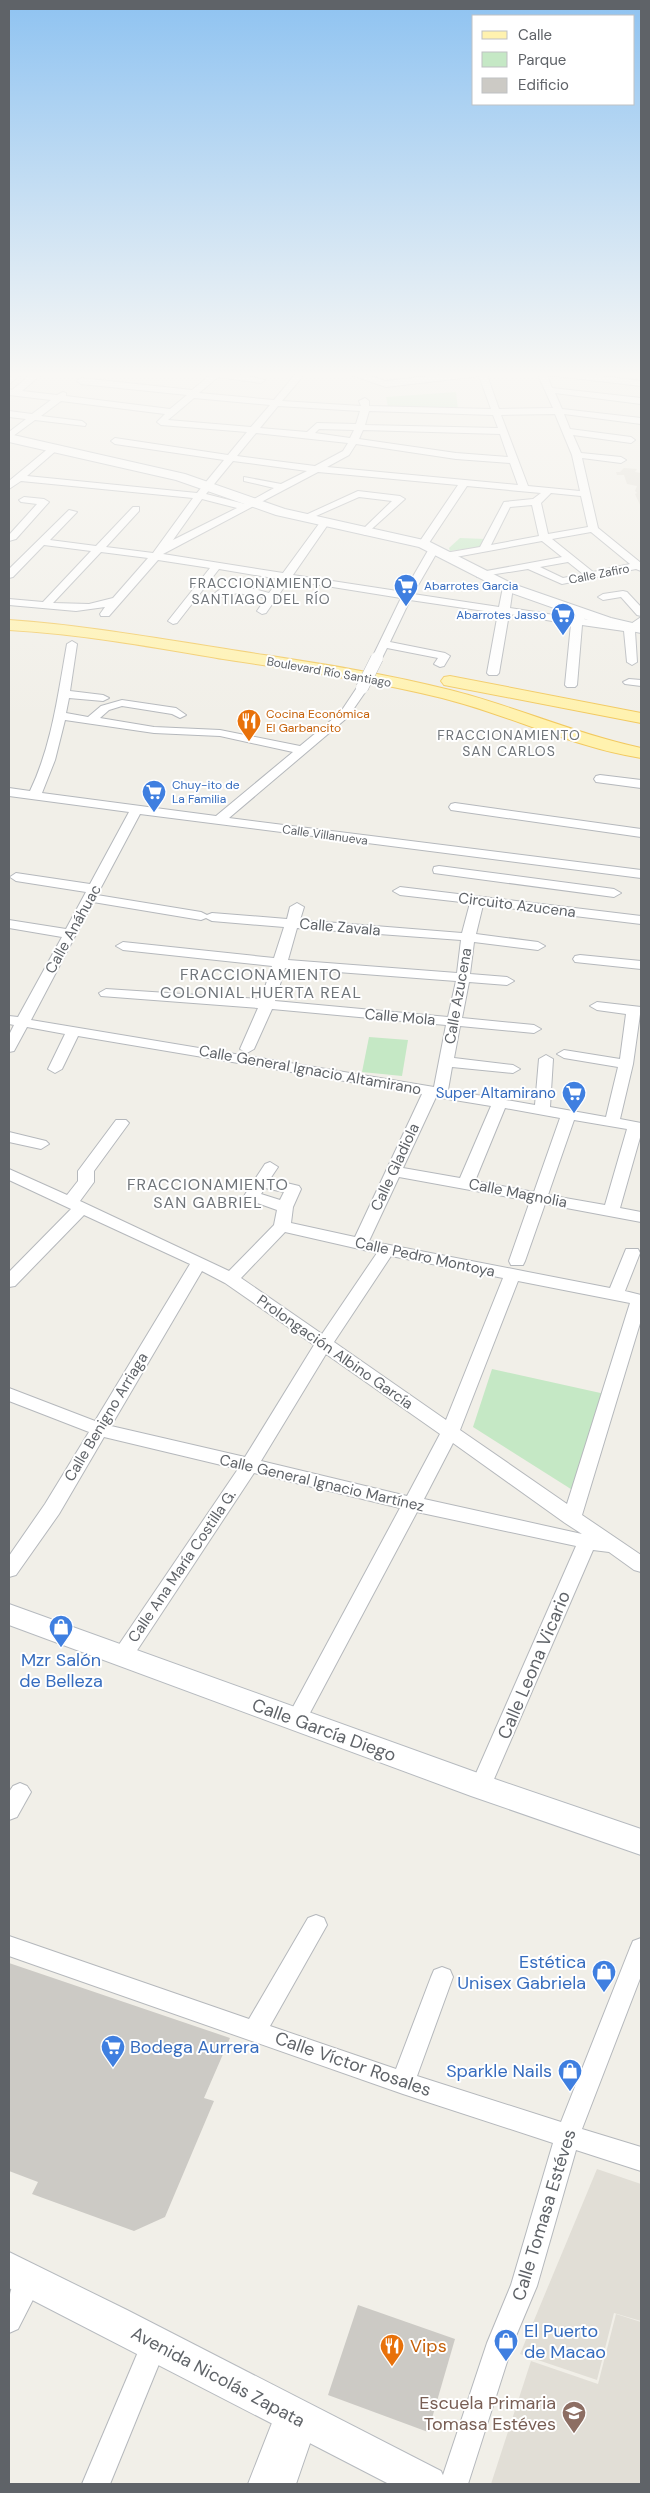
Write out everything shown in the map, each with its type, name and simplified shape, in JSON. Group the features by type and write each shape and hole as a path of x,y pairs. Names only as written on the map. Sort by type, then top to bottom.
{"main road":[{"name":"Boulevard Río Santiago","path":"9,616 179,636 316,657 641,718"},
{"name":"Boulevard Río Santiago","path":"9,625 34,626 179,647 305,667 446,694 586,740 641,753"},
{"path":"514,715 528,707 535,698"},
{"path":"586,740 584,734 591,722 616,714 641,714"}],"street":[{"path":"151,487 203,491"},
{"path":"195,487 251,505 434,550 480,575 580,617"},
{"path":"105,614 157,553 206,487"},
{"path":"219,820 344,714 362,688 407,596 434,550 457,497 463,487"},
{"path":"584,487 593,529 638,564"},
{"path":"157,553 284,488"},
{"path":"524,488 586,494"},
{"path":"484,549 507,504 536,502 549,490"},
{"path":"304,518 358,494 400,499 365,532"},
{"path":"9,538 28,521 44,502 24,500"},
{"path":"536,502 544,538 591,576"},
{"path":"47,604 136,509"},
{"path":"9,575 72,512"},
{"path":"28,521 59,525"},
{"path":"262,611 324,523"},
{"path":"434,550 484,549 593,529"},
{"path":"42,542 98,549 157,553 216,566 287,578 502,610 580,617 636,626 632,662"},
{"path":"480,575 532,567 571,558"},
{"name":"Calle Zafiro","path":"532,567 562,581 638,564"},
{"path":"173,621 216,566"},
{"path":"493,673 502,610 508,587"},
{"path":"220,594 224,590 232,589 273,597"},
{"path":"603,597 623,594 641,613"},
{"path":"9,602 47,604 83,609 102,607 116,601"},
{"path":"571,685 580,617"},
{"path":"34,796 47,768 60,716 72,644"},
{"path":"384,644 445,656 440,664"},
{"path":"629,682 641,683"},
{"path":"64,694 103,698"},
{"path":"95,722 115,706"},
{"path":"60,716 154,730 220,732 302,750"},
{"path":"600,779 641,784"},
{"name":"Calle Villanueva","path":"9,792 136,810 641,872"},
{"path":"456,804 542,815 641,833"},
{"name":"Calle Anáhuac","path":"9,1048 15,1021 71,934 136,810"},
{"path":"542,815 641,822"},
{"path":"431,894 444,855"},
{"name":"Circuito Azucena","path":"439,870 614,892"},
{"name":"Calle Zavala","path":"16,877 207,916 468,937 538,946"},
{"path":"604,915 608,911 619,877"},
{"name":"Circuito Azucena","path":"400,891 641,920"},
{"name":"Calle Azucena","path":"435,1092 446,1062 455,1022 468,937 478,900"},
{"path":"247,1049 267,1004 278,963 297,907"},
{"path":"9,924 71,934"},
{"path":"123,946 278,963 507,981"},
{"path":"580,959 641,965"},
{"name":"Calle Mola","path":"106,993 267,1004 534,1029"},
{"path":"597,1006 638,1011 612,1122"},
{"name":"Calle General Ignacio Altamirano","path":"15,1021 639,1126"},
{"path":"55,1069 74,1030"},
{"path":"564,1054 626,1064"},
{"path":"542,1110 546,1059"},
{"path":"446,1062 513,1069"},
{"name":"Calle Gladiola","path":"360,1244 435,1092"},
{"path":"466,1183 500,1103"},
{"path":"296,1720 451,1431 514,1268 569,1114"},
{"path":"9,1282 75,1205 86,1182 86,1172 120,1123"},
{"path":"611,1211 639,1126"},
{"path":"9,1137 41,1144"},
{"path":"231,1279 282,1226 285,1207 293,1189 262,1182 270,1167"},
{"name":"Calle Magnolia","path":"395,1171 641,1216"},
{"name":"Prolongación Albino García","path":"9,1174 199,1262 231,1279 641,1565"},
{"name":"Calle Pedro Montoya","path":"282,1226 387,1250 514,1268 615,1296 640,1300"},
{"name":"Calle Ana María Costilla G.","path":"123,1655 249,1466 323,1345 387,1250"},
{"path":"615,1296 632,1253"},
{"name":"Calle Benigno Arriaga","path":"9,1570 52,1509 199,1262"},
{"path":"572,1518 640,1300"},
{"name":"Calle General Ignacio Martínez","path":"9,1394 98,1429 412,1504 641,1554"},
{"name":"Calle Leona Vicario","path":"481,1788 587,1542"},
{"name":"Calle García Diego","path":"9,1614 481,1788 641,1842"},
{"path":"9,1811 20,1792"},
{"path":"255,2031 316,1925"},
{"name":"Calle Víctor Rosales","path":"9,1946 403,2083 568,2134 641,2159"},
{"name":"Calle Tomasa Estéves","path":"454,2484 500,2343 524,2286 568,2134 641,1948"},
{"path":"403,2083 442,1977"},
{"path":"9,2320 19,2275"},
{"name":"Avenida Nicolás Zapata","path":"19,2275 155,2342 296,2418 428,2484"},
{"path":"96,2484 155,2342"},
{"path":"262,2484 296,2418"},
{"path":"282,2484 296,2418"}],"shaded area":[{"path":"636,487 641,487 641,507 635,494 637,493 635,491"},
{"path":"597,2169 641,2184 641,2321 614,2313 597,2380 520,2354"},
{"name":"Escuela Primaria Tomasa Estéves","path":"616,2314 641,2322 641,2484 491,2484 531,2361 598,2384"}],"green space":[{"path":"460,538 486,539 481,547 450,551 449,548"},
{"path":"369,1037 408,1040 402,1076 362,1072"},
{"path":"492,1369 605,1394 574,1491 473,1427"}],"building":[{"name":"Bodega Aurrera","path":"9,1963 230,2038 204,2098 214,2101 165,2217 134,2231 32,2194 38,2182 9,2171"},
{"name":"Vips","path":"358,2305 455,2339 428,2432 328,2395"}],"place":[{"name":"Abarrotes Garcia","path":"406,607"},
{"name":"Abarrotes Jasso","path":"563,636"},
{"name":"Cocina Económica El Garbancito","path":"249,742"},
{"name":"Chuy-ito de La Familia","path":"154,813"},
{"name":"Super Altamirano","path":"574,1114"},
{"name":"Mzr Salón de Belleza","path":"61,1648"},
{"name":"Estética Unisex Gabriela","path":"604,1993"},
{"name":"Bodega Aurrera","path":"113,2068"},
{"name":"Sparkle Nails","path":"570,2092"},
{"name":"El Puerto de Macao","path":"506,2362"},
{"name":"Vips","path":"392,2367"},
{"name":"Escuela Primaria Tomasa Estéves","path":"574,2434"}],"district":[{"name":"FRACCIONAMIENTO SANTIAGO DEL RÍO","path":"261,592"},
{"name":"FRACCIONAMIENTO SAN CARLOS","path":"509,744"},
{"name":"FRACCIONAMIENTO COLONIAL HUERTA REAL","path":"261,983"},
{"name":"FRACCIONAMIENTO SAN GABRIEL","path":"208,1193"}]}
